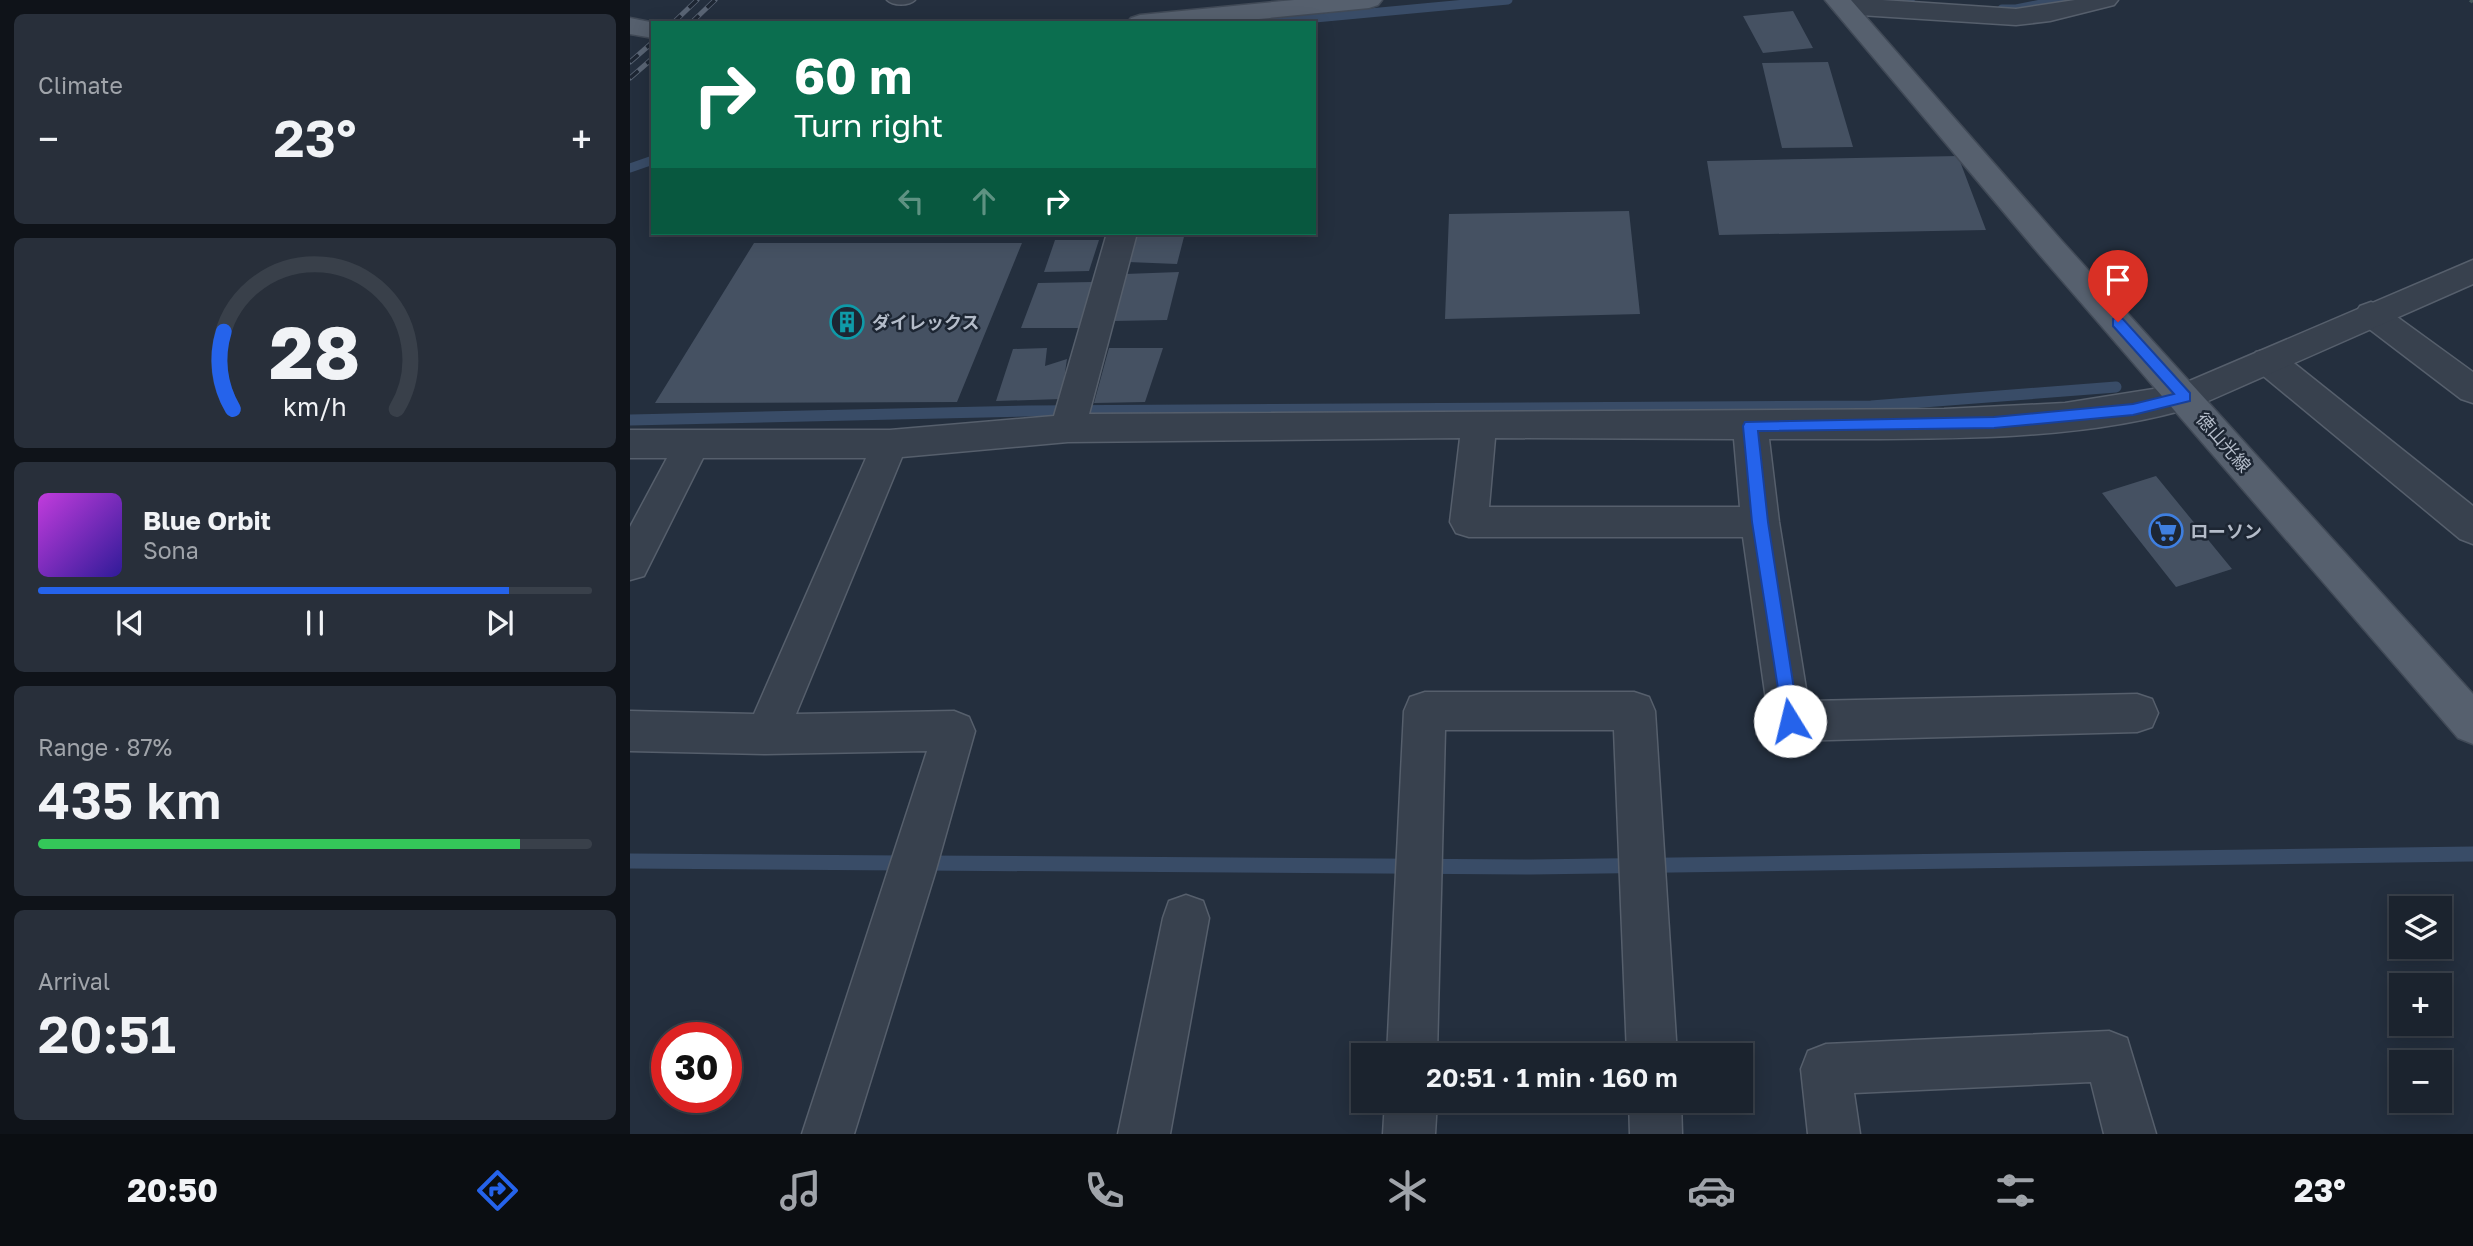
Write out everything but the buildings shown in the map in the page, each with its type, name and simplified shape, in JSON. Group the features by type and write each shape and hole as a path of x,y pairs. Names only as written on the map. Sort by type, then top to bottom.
{"main road":[{"path":"1160,21 1267,5 1369,0"},
{"name":"徳山光線","path":"1841,3 2050,247 2473,724"},
{"path":"630,26 651,30"}],"street":[{"path":"1841,3 1978,17 2019,17 2105,0"},
{"path":"1068,428 1121,235"},
{"path":"630,444 890,444 1068,428 1479,424 1750,426 1994,422 2133,410 2185,397 2472,272"},
{"path":"2371,314 2473,390"},
{"path":"2268,361 2473,528"},
{"path":"1479,424 1469,522 1760,522"},
{"path":"1750,426 1760,522 1790,721 2137,713"},
{"path":"766,734 890,444"},
{"path":"630,564 692,445"},
{"path":"1412,1043 1425,711 1634,711 1651,1043"},
{"path":"630,731 766,734 954,731 912,873 828,1134"},
{"path":"1144,1134 1186,918"},
{"path":"1834,1134 1826,1069 2109,1056 2130,1134"},
{"path":"1409,1134 1410,1113"},
{"path":"1655,1113 1656,1134"}],"lane":[{"path":"894,0 908,0"}],"waterway":[{"path":"1284,21 1508,0"},
{"path":"1888,0 1911,3"},
{"path":"2002,9 2016,9 2061,0"},
{"path":"630,168 651,161"},
{"path":"630,420 1028,411 1871,406 2116,387"},
{"path":"923,863 1531,867 2473,854"},
{"path":"630,861 905,863"}],"railway":[{"path":"675,21 697,0"},
{"path":"693,21 715,0"},
{"path":"630,62 651,44"},
{"path":"630,78 651,60"}],"place":[{"name":"ダイレックス","path":"847,322"},
{"name":"ローソン","path":"2166,531"}],"route":[{"path":"1790,721 1760,522 1750,426 1994,422 2133,410 2185,397 2118,322"}]}
